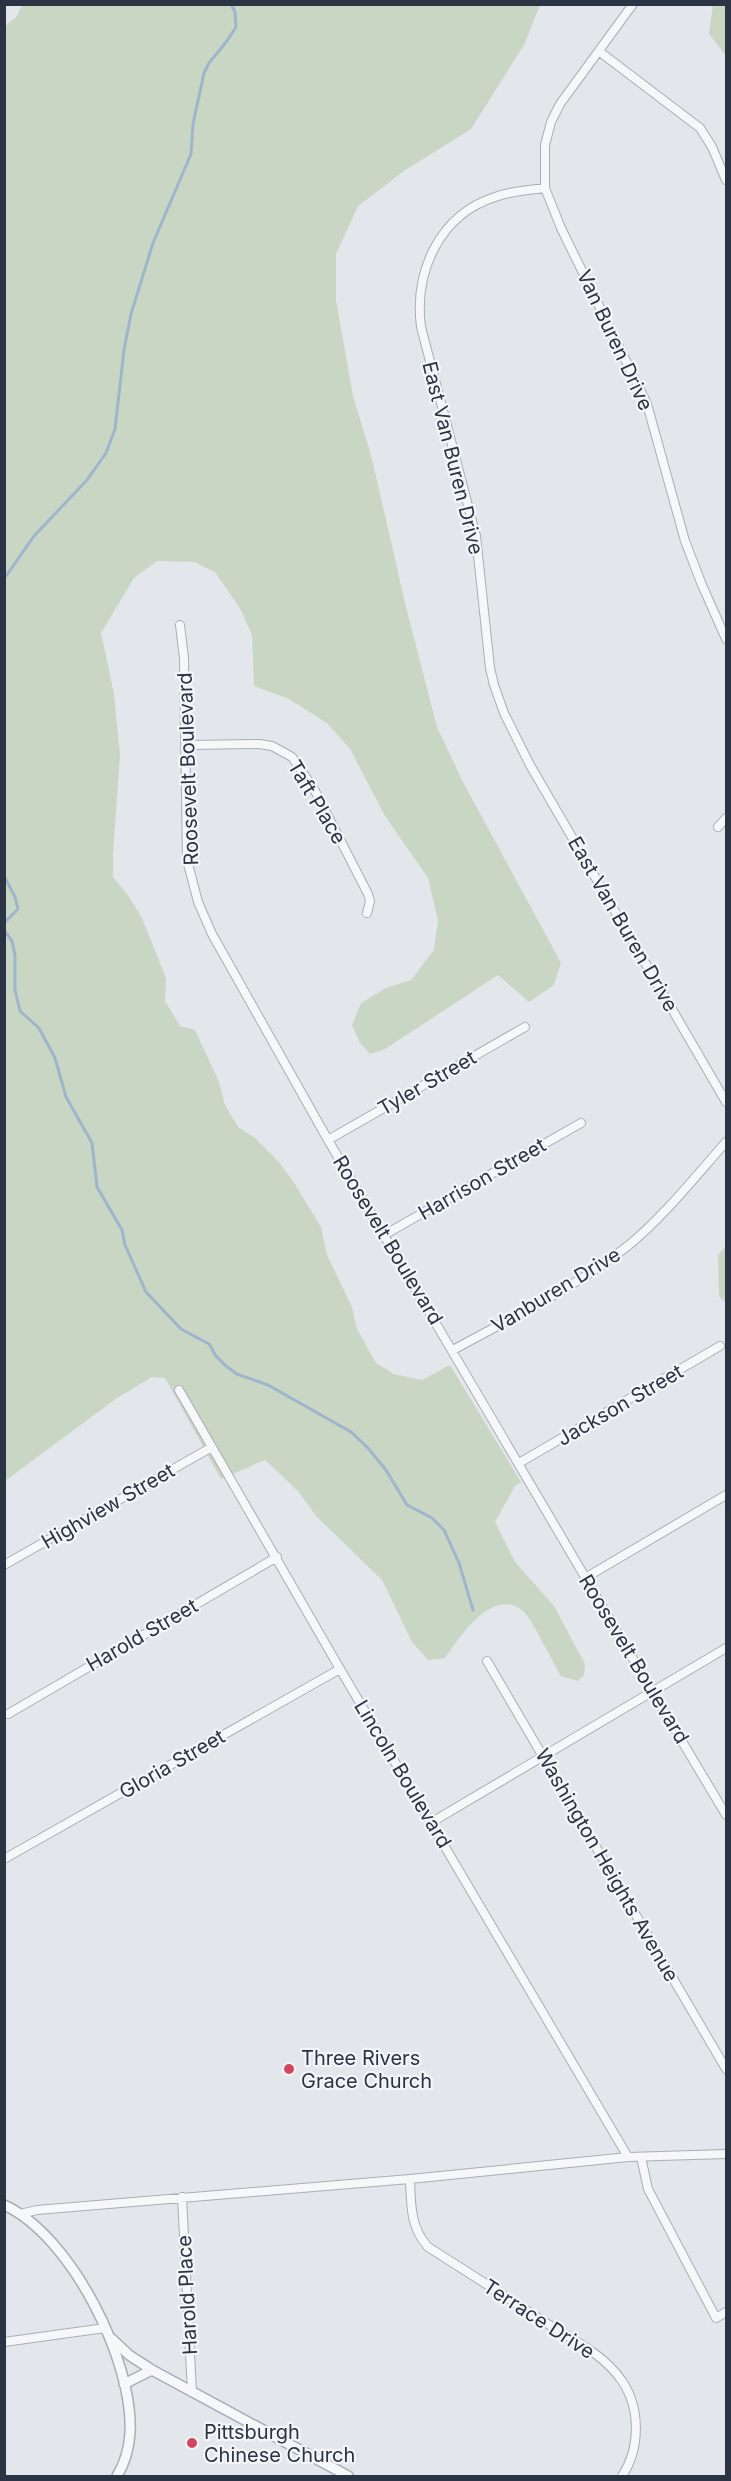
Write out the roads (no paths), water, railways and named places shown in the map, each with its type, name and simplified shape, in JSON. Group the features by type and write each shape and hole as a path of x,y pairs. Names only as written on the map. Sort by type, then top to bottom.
{"street":[{"path":"633,4 600,52 700,128 709,141 726,180"},
{"name":"Van Buren Drive","path":"600,52 560,104 551,122 545,145 545,188 561,228 647,404 685,541 726,639"},
{"name":"East Van Buren Drive","path":"545,188 510,193 483,201 462,215 444,232 431,254 422,278 419,302 421,327 476,536 490,668 504,713 525,756 726,1102"},
{"name":"Roosevelt Boulevard","path":"180,625 184,658 187,860 198,902 212,934 328,1140 585,1578 652,1691 724,1803 726,1815"},
{"name":"Taft Place","path":"186,745 259,744 272,746 292,757 314,789 368,894 370,901 367,913"},
{"path":"718,827 726,818"},
{"name":"Tyler Street","path":"328,1140 525,1027"},
{"name":"Harrison Street","path":"384,1235 580,1122"},
{"name":"Vanburen Drive","path":"453,1350 584,1278 622,1250 652,1223 726,1143"},
{"name":"Jackson Street","path":"519,1463 720,1346"},
{"name":"Lincoln Boulevard","path":"179,1390 340,1669 628,2157"},
{"name":"Highview Street","path":"4,1565 212,1448"},
{"path":"585,1578 726,1495"},
{"name":"Harold Street","path":"8,1714 277,1557"},
{"path":"432,1822 726,1648"},
{"name":"Washington Heights Avenue","path":"487,1661 726,2069"},
{"name":"Gloria Street","path":"4,1859 340,1669"},
{"path":"20,2214 37,2210 410,2179 628,2157 726,2154"},
{"path":"642,2157 648,2189 716,2318 726,2312"},
{"name":"Terrace Drive","path":"410,2179 413,2222 428,2247 585,2347 611,2367 623,2382 634,2410 636,2439 630,2460 622,2476"},
{"name":"Harold Place","path":"182,2197 192,2392"},
{"path":"4,2205 29,2220 70,2265 105,2328 122,2349 152,2370 348,2476"},
{"path":"4,2342 105,2328"},
{"path":"105,2328 124,2384 130,2433 127,2453 117,2476"},
{"path":"124,2384 152,2370"}],"waterway":[{"path":"4,579 34,536 87,480 106,453 115,429 124,350 131,314 153,243 191,154 193,124 204,73 236,27 235,12 231,4"},
{"path":"4,876 15,897 18,909 4,923"},
{"path":"4,930 12,941 15,955 15,990 20,1011 39,1028 55,1058 66,1097 92,1143 97,1187 122,1230 125,1245 146,1292 181,1329 209,1344 216,1356 237,1374 268,1385 351,1432 368,1448 386,1470 407,1505 432,1518 444,1530 459,1563 473,1610"}],"place":[{"name":"Three Rivers Grace Church","path":"289,2069"},
{"name":"Pittsburgh Chinese Church","path":"192,2443"}]}
